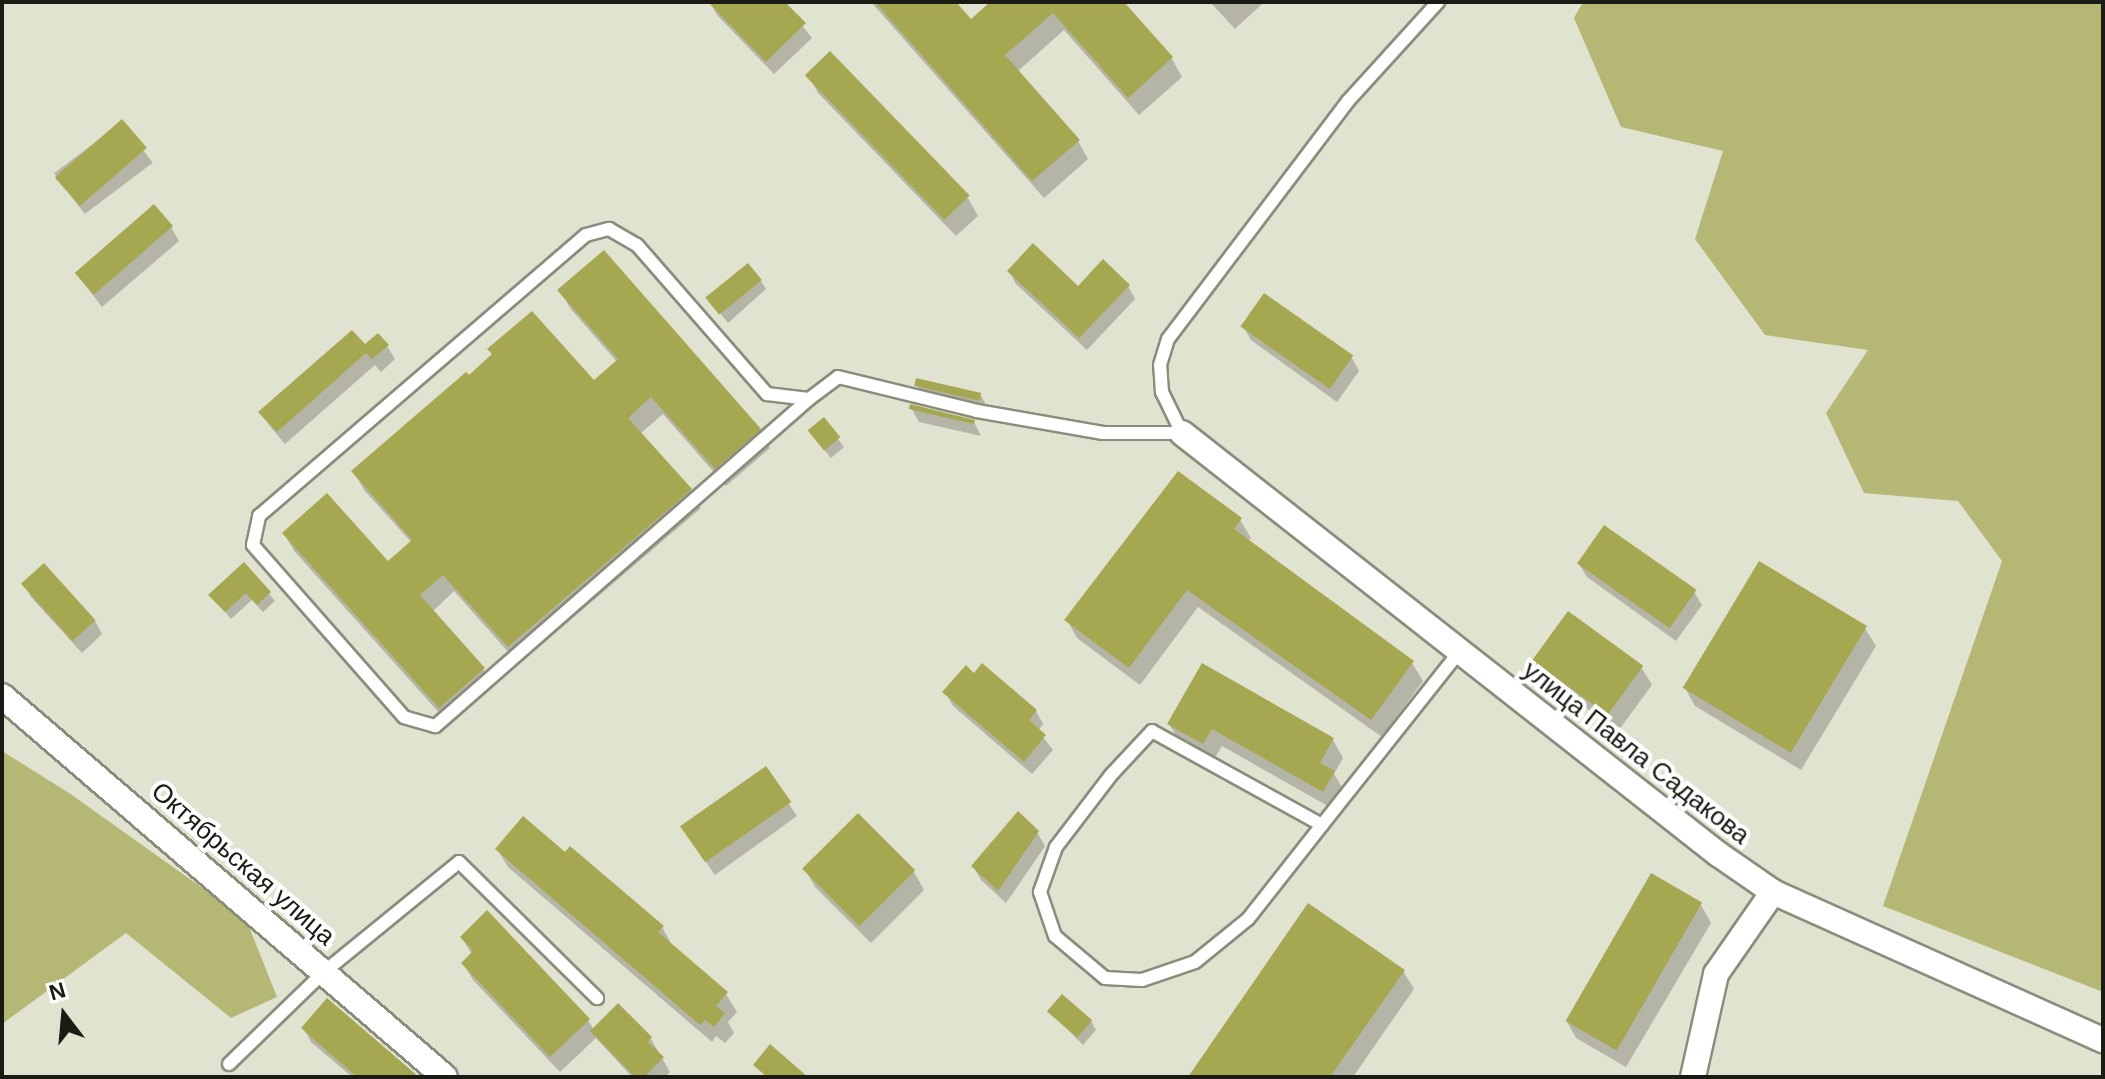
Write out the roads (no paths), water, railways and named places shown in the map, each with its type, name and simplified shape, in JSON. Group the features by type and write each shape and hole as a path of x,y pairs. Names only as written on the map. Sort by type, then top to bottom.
{"street":[{"name":"улица Павла Садакова","path":"1182,433 1718,854 1773,892 2103,1040"},
{"name":"Октябрьская улица","path":"2,696 445,1077"},
{"path":"1693,1077 1716,974 1773,892"}],"lane":[{"path":"809,399 767,394 637,245 609,229 586,235 259,516 253,545 404,717 435,726 838,377 977,411 1103,433 1182,433 1162,392 1160,365 1168,339 1348,101 1438,2"},
{"path":"1322,825 1152,731 1111,775 1056,847 1040,892 1055,936 1105,978 1142,980 1195,962 1248,919 1460,651"},
{"path":"229,1064 324,972 459,862 597,998"}]}
